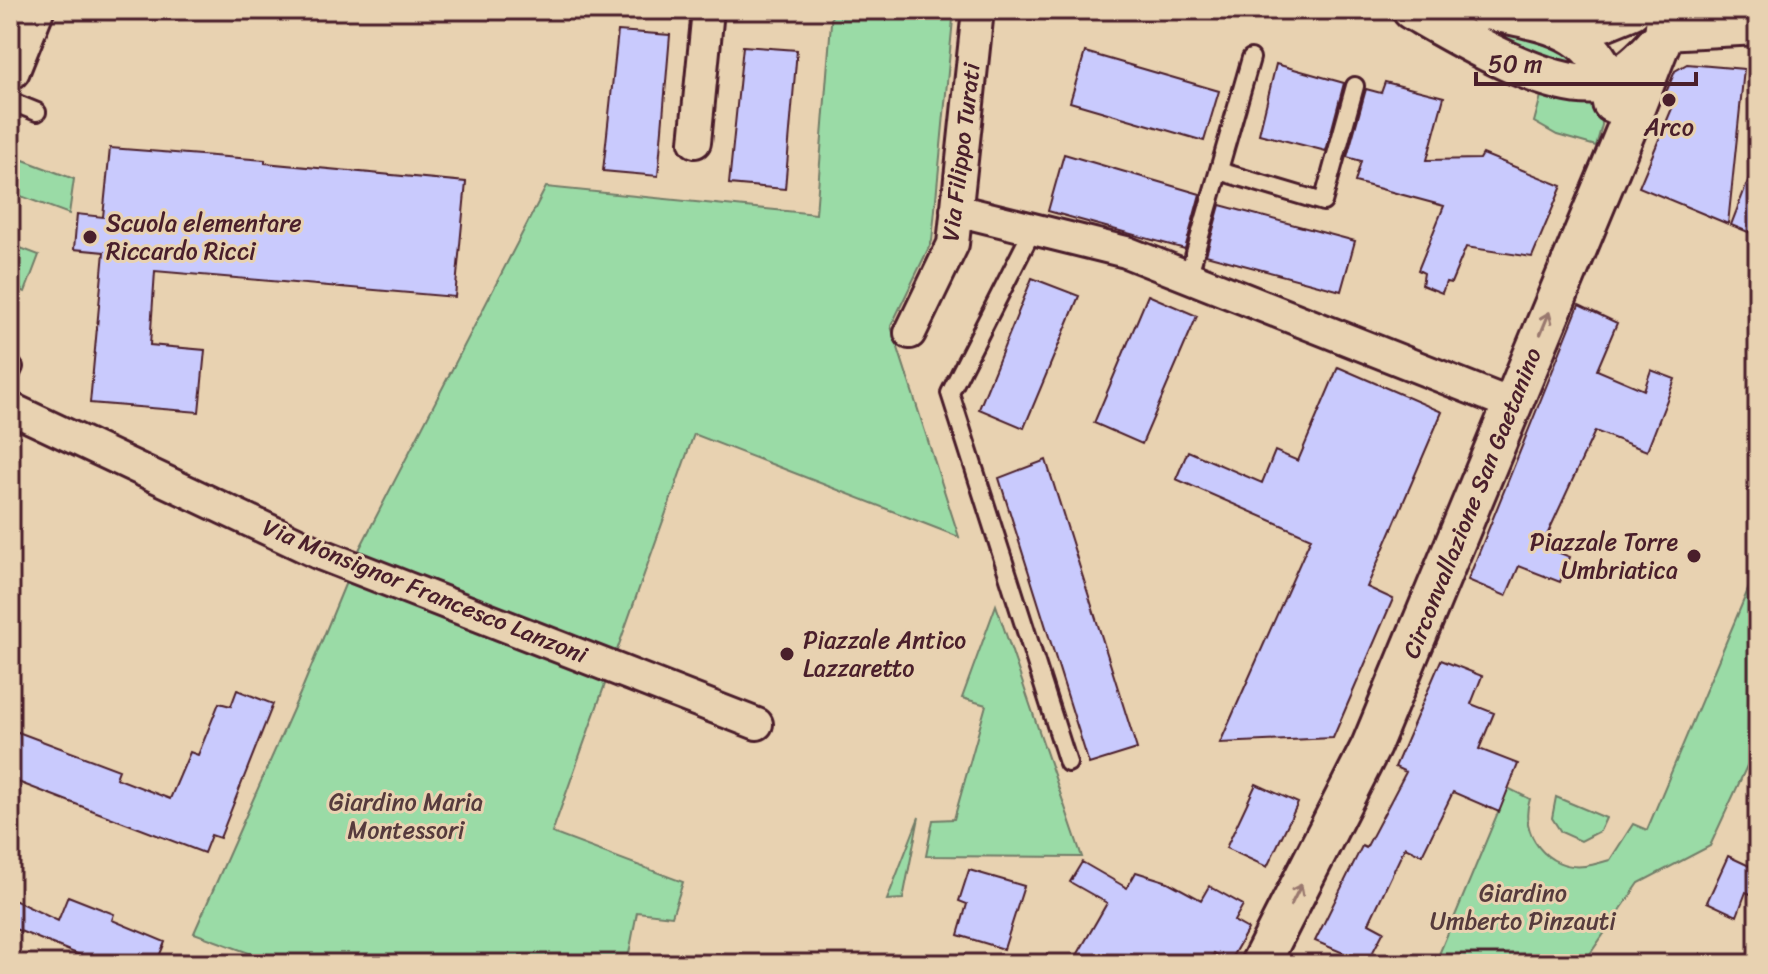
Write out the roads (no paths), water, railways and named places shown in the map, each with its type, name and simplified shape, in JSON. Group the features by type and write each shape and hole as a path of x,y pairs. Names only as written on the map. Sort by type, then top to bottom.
{"street":[{"path":"10,70 34,10"},
{"path":"695,142 708,10"},
{"name":"Via Filippo Turati","path":"910,333 953,244 978,10"},
{"path":"1412,10 1491,55 1581,85 1610,81 1634,66 1666,22 1758,29"},
{"path":"1487,10 1554,24 1604,21 1631,10"},
{"name":"Circonvallazione San Gaetanino","path":"1260,964 1371,746 1513,405 1666,22"},
{"path":"1554,24 1579,38 1593,52 1610,81 1614,115 1612,158"},
{"path":"956,210 1126,252 1189,274 1513,405"},
{"name":"Via Monsignor Francesco Lanzoni","path":"10,408 320,554 757,724"}],"lane":[{"path":"1189,274 1251,58"},
{"path":"1219,171 1323,202 1355,86"},
{"path":"10,101 37,112"},
{"path":"1033,229 950,393 1068,763"}],"place":[{"name":"Arco","path":"1669,100"},
{"name":"Scuola elementare Riccardo Ricci","path":"90,237"},
{"name":"Piazzale Torre Umbriatica","path":"1694,556"},
{"name":"Piazzale Antico Lazzaretto","path":"787,654"}],"park label":[{"name":"Giardino Maria Montessori","path":"406,816"},
{"name":"Giardino Umberto Pinzauti","path":"1523,907"}]}
